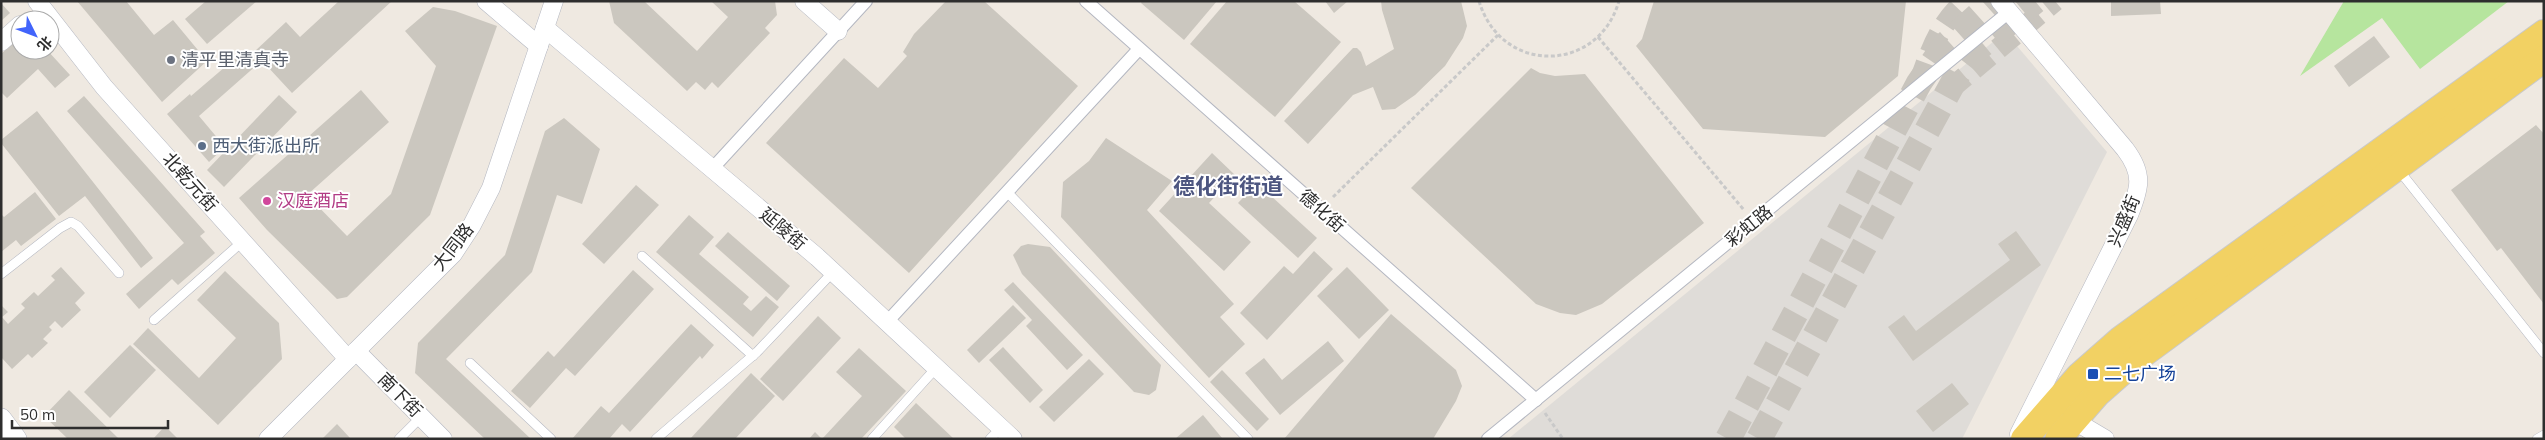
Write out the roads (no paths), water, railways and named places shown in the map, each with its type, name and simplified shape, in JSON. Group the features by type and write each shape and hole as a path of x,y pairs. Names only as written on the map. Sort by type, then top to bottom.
{"main road":[{"path":"2024,439 2079,376 2121,339 2544,32"},
{"path":"2066,429 2097,394 2139,357 2544,59"}],"street":[{"path":"486,1 538,46"},
{"name":"大同路","path":"268,439 453,254 472,225 491,188 554,1"},
{"path":"804,1 838,31"},
{"path":"712,169 866,1"},
{"name":"德化街","path":"1086,1 1536,400"},
{"name":"北乾元街","path":"39,4 104,87 242,241 352,355"},
{"name":"彩虹路","path":"1488,439 1754,222 2005,7"},
{"name":"兴盛街","path":"2005,7 2129,155 2138,172 2138,184 2129,216 2016,439"},
{"name":"延陵街","path":"545,28 833,272 936,368 1001,435"},
{"path":"887,322 1139,49"},
{"name":"南下街","path":"352,355 443,439"},
{"path":"1,419 16,439"},
{"path":"2066,429 2105,439"}],"lane":[{"path":"2398,167 2544,353"},
{"path":"1007,192 1248,439"},
{"path":"1,274 60,228 71,222 78,226 119,273"},
{"path":"154,320 242,241"},
{"path":"642,256 753,356"},
{"path":"656,439 753,356 833,272"},
{"path":"470,363 551,439"},
{"path":"872,439 936,368"},
{"path":"399,439 421,417"},
{"path":"2537,439 2544,435"}],"tunnel":[{"path":"1919,83 1936,39 1948,20 1965,1"},
{"path":"1728,439 1919,83 1945,45 1994,1"},
{"path":"1759,439 1959,72 1976,50 2035,1"},
{"path":"1949,90 2055,1"}],"place":[{"name":"清平里清真寺","path":"171,60"},
{"name":"西大街派出所","path":"202,146"},
{"name":"汉庭酒店","path":"267,201"},
{"name":"二七广场","path":"2093,374"}],"district":[{"name":"德化街街道","path":"1228,186"}]}
